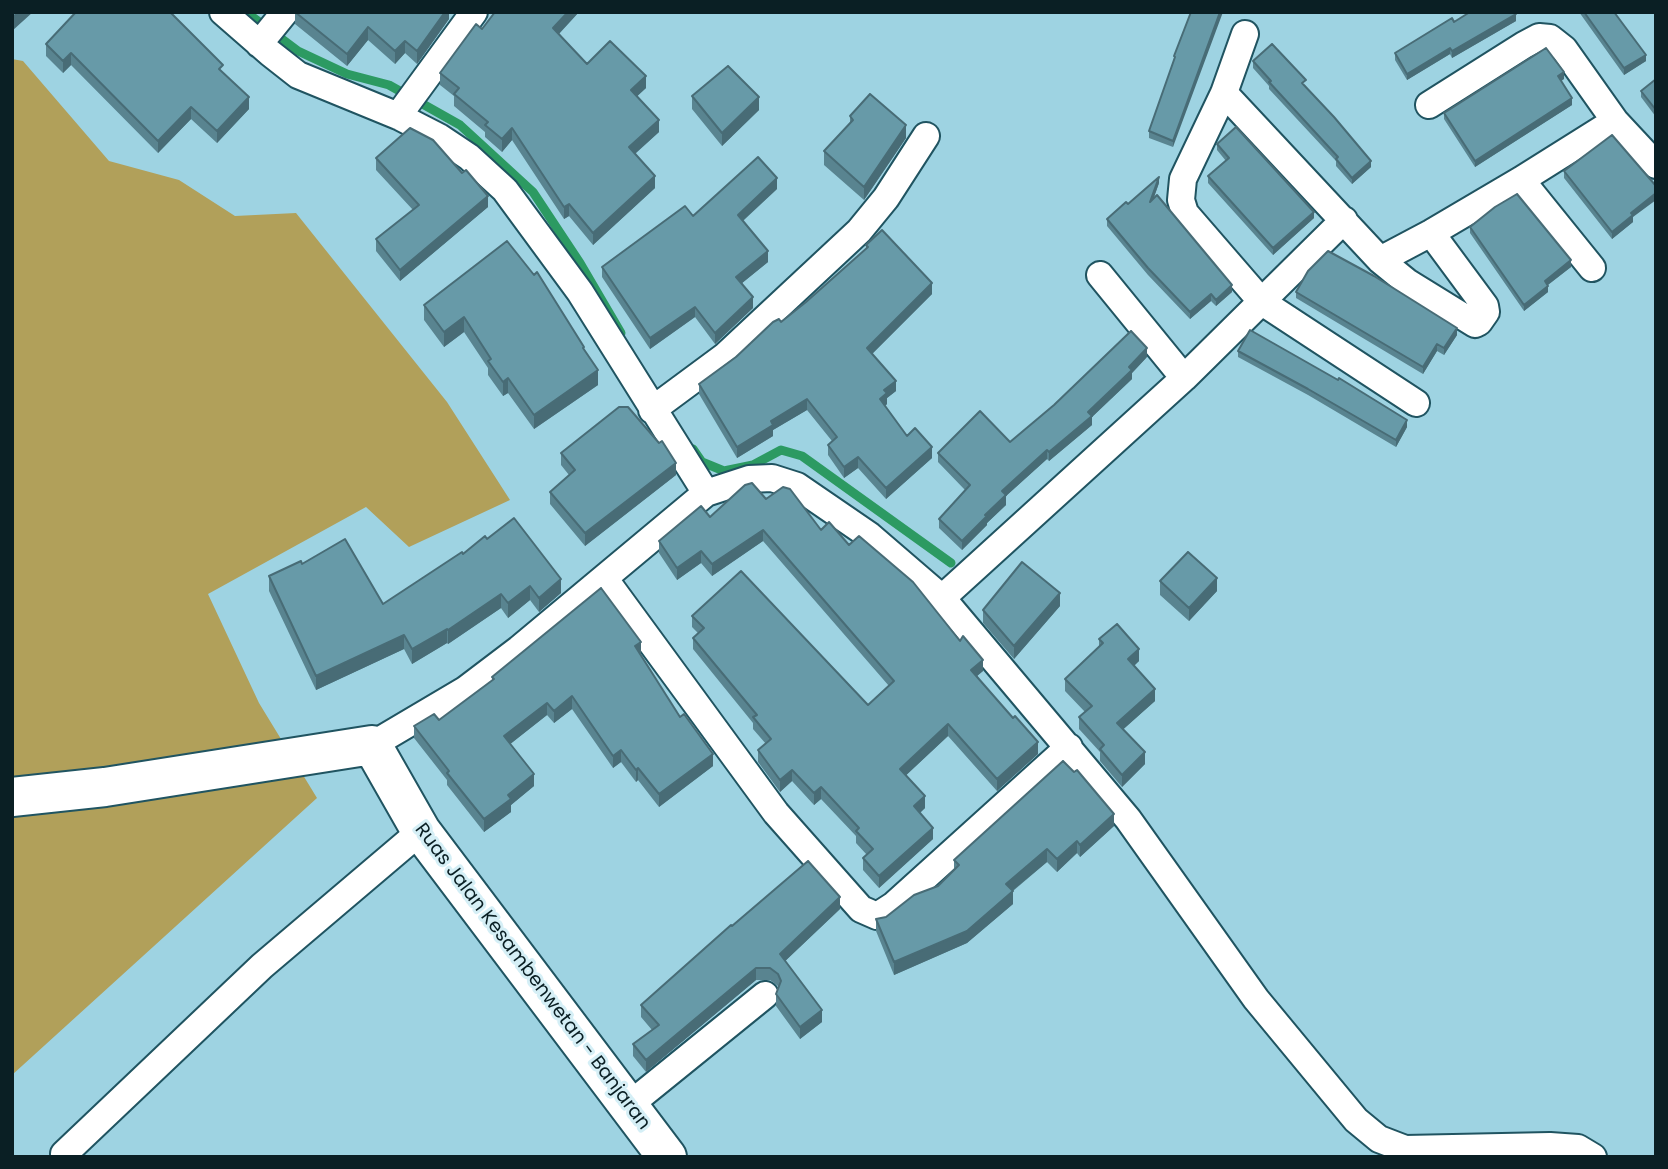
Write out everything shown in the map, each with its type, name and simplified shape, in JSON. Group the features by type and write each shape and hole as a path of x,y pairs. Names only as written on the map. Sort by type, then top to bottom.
{"main road":[{"path":"12,797 105,787 372,745"},
{"name":"Ruas Jalan Kesambenwetan - Banjaran","path":"372,745 421,831 667,1157"}],"street":[{"path":"223,12 299,75 398,116 439,137 469,157 505,190 580,292 706,493"},
{"path":"259,44 285,12"},
{"path":"398,116 474,12"},
{"path":"1245,34 1224,93 1184,179 1181,200 1185,213 1262,302 1416,403"},
{"path":"1429,105 1524,45 1539,37 1550,38 1564,49 1615,121 1656,165"},
{"path":"1224,93 1380,260 1407,282 1475,324 1479,322 1486,313 1485,306 1431,233"},
{"path":"1380,260 1521,180 1615,121"},
{"path":"652,410 725,356 859,231 886,198 926,136"},
{"path":"1521,180 1592,268"},
{"path":"942,598 1184,378 1343,220"},
{"path":"1100,275 1184,378"},
{"path":"372,745 465,690 519,649 706,493 749,479 772,478 797,486 870,536 942,598 1128,819 1256,999 1356,1120 1379,1139 1405,1149 1550,1146 1578,1149 1593,1157"},
{"path":"604,578 776,813 861,909 877,916 894,905 1069,747"},
{"path":"64,1154 262,966 421,831"},
{"path":"628,1106 765,995"}],"shaded area":[{"path":"12,59 23,61 109,161 179,180 235,216 296,213 447,402 510,500 409,547 366,507 208,594 259,703 317,798 12,1075"}],"building":[{"path":"76,12 170,12 223,65 219,69 249,97 217,131 191,107 158,141 71,53 63,61 46,44"},
{"path":"295,12 445,12 417,51 405,41 395,51 368,27 347,54"},
{"path":"495,12 568,12 553,28 587,64 610,41 646,76 631,90 659,120 629,147 655,176 593,233 569,204 564,207 512,128 502,139 485,125 488,122 454,94 459,88 440,73 476,24 482,29"},
{"path":"1191,12 1220,12 1173,141 1149,131"},
{"path":"1470,12 1516,14 1407,74 1395,53 1452,18 1454,22"},
{"path":"1584,12 1614,12 1646,55 1624,68"},
{"path":"1272,44 1306,80 1302,83 1371,161 1352,178 1336,159 1338,157 1253,61"},
{"path":"1546,48 1564,72 1558,76 1572,98 1475,161 1444,113"},
{"path":"728,66 759,97 722,133 692,96"},
{"path":"1656,79 1656,110 1641,91"},
{"path":"870,94 906,125 864,187 824,151 853,120 850,116"},
{"path":"1236,127 1314,212 1273,248 1208,176 1229,158 1217,144"},
{"path":"410,128 433,140 462,173 466,170 488,196 400,270 376,239 419,205 376,158"},
{"path":"1612,135 1656,186 1656,193 1612,232 1564,171"},
{"path":"758,157 777,178 738,215 768,251 736,277 753,297 715,333 695,307 650,338 602,267 685,206 693,216"},
{"path":"1159,177 1150,202 1157,195 1232,285 1216,300 1211,294 1190,312 1107,219"},
{"path":"1517,194 1571,260 1545,281 1548,286 1524,305 1470,227"},
{"path":"882,230 932,283 867,348 896,381 884,390 887,393 880,399 907,436 915,428 932,447 886,488 858,457 844,467 828,445 837,437 807,399 771,421 773,425 737,447 699,384 736,357 773,322 779,319 781,322 806,302 868,247 866,245"},
{"path":"507,241 534,275 537,272 598,370 534,415 508,378 503,382 488,361 491,359 464,317 444,332 424,305"},
{"path":"1328,251 1374,276 1457,328 1444,348 1437,344 1423,367 1296,292 1308,271"},
{"path":"1250,330 1338,380 1339,378 1407,420 1396,440 1238,351"},
{"path":"1131,331 1147,348 1129,367 1132,370 1088,412 1092,416 1049,452 1047,450 1002,491 1006,495 962,541 939,519 970,485 938,453 980,411 1010,442 1054,405"},
{"path":"619,407 628,407 659,443 662,441 676,463 585,533 550,492 575,470 561,453"},
{"path":"752,483 766,499 783,487 790,489 821,530 829,522 849,545 859,536 913,582 960,641 963,636 983,660 971,670 1038,742 997,779 948,724 900,769 925,796 914,806 933,828 879,876 863,858 873,849 856,831 859,828 821,787 814,793 792,770 780,780 758,750 771,739 753,717 757,715 693,638 704,628 692,616 741,571 868,705 894,681 763,530 712,564 701,551 677,568 659,541 701,506 710,517 745,485"},
{"path":"514,518 561,579 539,598 530,586 508,603 501,594 448,630 412,649 404,635 316,676 269,576 301,561 302,564 345,539 383,604 462,552 463,554 485,536 487,539"},
{"path":"1188,552 1217,578 1189,608 1160,581"},
{"path":"1022,562 1060,593 1014,646 983,610"},
{"path":"601,588 641,642 635,646 680,717 684,714 713,754 659,794 621,750 613,756 572,696 554,711 547,703 504,736 534,774 508,795 511,799 484,819 414,726 434,714 439,720 494,679 492,677"},
{"path":"1117,624 1139,649 1128,659 1155,689 1117,723 1145,752 1122,775 1100,749 1104,745 1079,717 1092,706 1065,679 1103,643 1099,639"},
{"path":"1063,761 1074,772 1077,770 1114,814 1080,845 1077,841 1057,859 1047,849 1006,884 1013,891 967,931 894,962 876,919 886,917 914,895 938,886 959,865 954,860"},
{"path":"808,861 840,897 780,954 822,1010 800,1027 776,994 781,981 778,974 770,968 756,968 646,1060 633,1044 659,1025 641,1005"}],"waterway":[{"path":"246,12 298,51 347,74 389,85 460,125 533,192 580,263 621,333"},
{"path":"693,449 702,462 724,471 753,465 781,450 802,456 951,563"}]}
